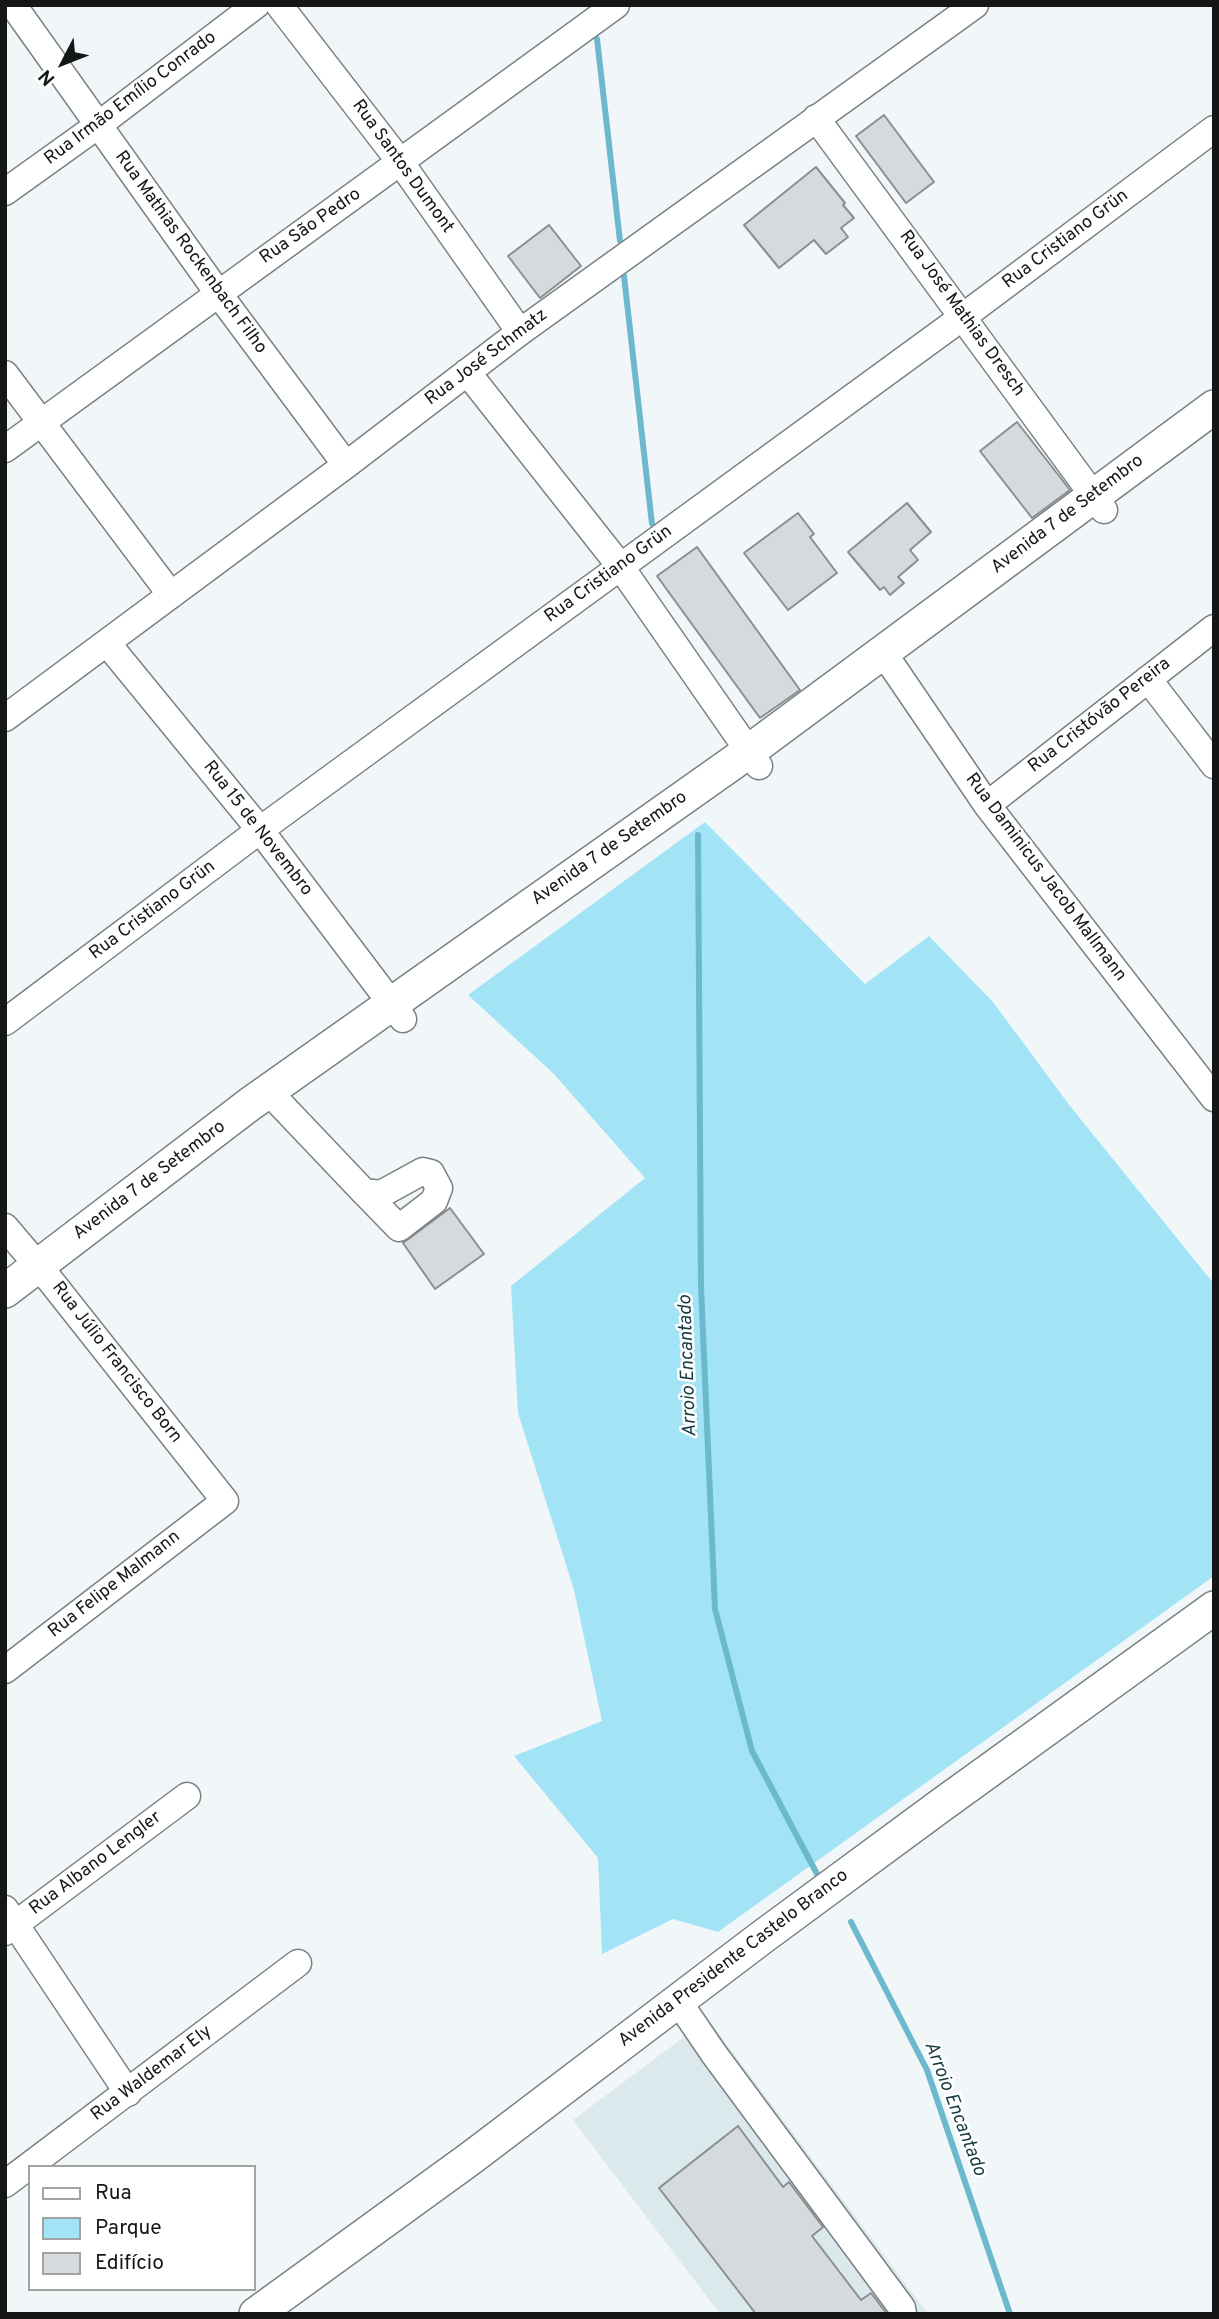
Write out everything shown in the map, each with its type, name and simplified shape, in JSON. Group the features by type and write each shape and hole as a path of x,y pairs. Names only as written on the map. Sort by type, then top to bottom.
{"main road":[{"name":"Avenida 7 de Setembro","path":"5,1314 44,1273 274,1098 754,759 1099,502 1214,407"},
{"name":"Avenida 7 de Setembro","path":"1099,502 1214,431"},
{"name":"Avenida 7 de Setembro","path":"5,1291 44,1273"},
{"name":"Avenida Presidente Castelo Branco","path":"289,2314 940,1806 1214,1608"},
{"name":"Avenida Presidente Castelo Branco","path":"682,2009 951,1822 1214,1632"},
{"name":"Avenida Presidente Castelo Branco","path":"256,2314 471,2158 583,2084"}],"street":[{"name":"Rua Mathias Rockenbach Filho","path":"13,5 97,126 346,465"},
{"name":"Rua Irmão Emílio Conrado","path":"5,192 256,5"},
{"name":"Rua Santos Dumont","path":"279,5 401,163 520,332"},
{"name":"Rua São Pedro","path":"5,449 616,5"},
{"name":"Rua José Schmatz","path":"5,718 520,332 816,118 958,10"},
{"name":"Rua José Mathias Dresch","path":"816,118 1099,502"},
{"name":"Rua Cristiano Grün","path":"5,1022 260,830 964,316 1214,129"},
{"path":"467,372 620,566 754,759"},
{"path":"5,374 171,595"},
{"name":"Rua Cristóvão Pereira","path":"987,805 1214,628"},
{"name":"Rua 15 de Novembro","path":"107,642 260,830 397,1011"},
{"name":"Rua Daminicus Jacob Mallmann","path":"887,661 987,805 1214,1098"},
{"path":"1148,679 1214,765"},
{"path":"274,1098 365,1192"},
{"name":"Rua Júlio Francisco Born","path":"5,1227 225,1501"},
{"name":"Rua Felipe Malmann","path":"5,1670 225,1501"},
{"name":"Rua Albano Lengler","path":"9,1922 187,1796"},
{"path":"9,1922 128,2093"},
{"name":"Rua Waldemar Ely","path":"31,2165 298,1963"},
{"path":"682,2009 902,2308 903,2314"},
{"name":"Rua Waldemar Ely","path":"5,2184 28,2167"}],"shaded area":[{"path":"708,2019 928,2314 720,2314 573,2120"}],"green space":[{"path":"705,822 865,984 929,936 993,1002 1070,1106 1214,1284 1214,1576 718,1932 673,1919 602,1954 598,1858 514,1756 602,1721 574,1590 518,1413 511,1286 645,1178 554,1074 468,995"}],"building":[{"path":"884,115 934,182 906,203 856,136"},
{"path":"816,167 854,218 841,228 848,237 826,254 814,240 779,268 744,225"},
{"path":"549,225 581,266 540,298 508,256"},
{"path":"1017,422 1070,490 1032,518 980,451"},
{"path":"907,503 931,532 910,550 918,560 898,577 904,583 890,595 884,587 880,590 848,552"},
{"path":"798,513 814,534 810,537 837,573 788,610 744,553"},
{"path":"697,547 800,690 760,718 657,576"},
{"path":"450,1208 484,1254 435,1289 403,1243"},
{"path":"738,2126 783,2187 789,2182 823,2227 812,2236 861,2300 871,2293 887,2314 756,2314 659,2188"}],"waterway":[{"path":"597,39 620,241"},
{"path":"624,276 652,524"},
{"name":"Arroio Encantado","path":"698,835 701,1287 715,1609 752,1751 817,1874"},
{"name":"Arroio Encantado","path":"851,1922 927,2070 1010,2314"}]}
